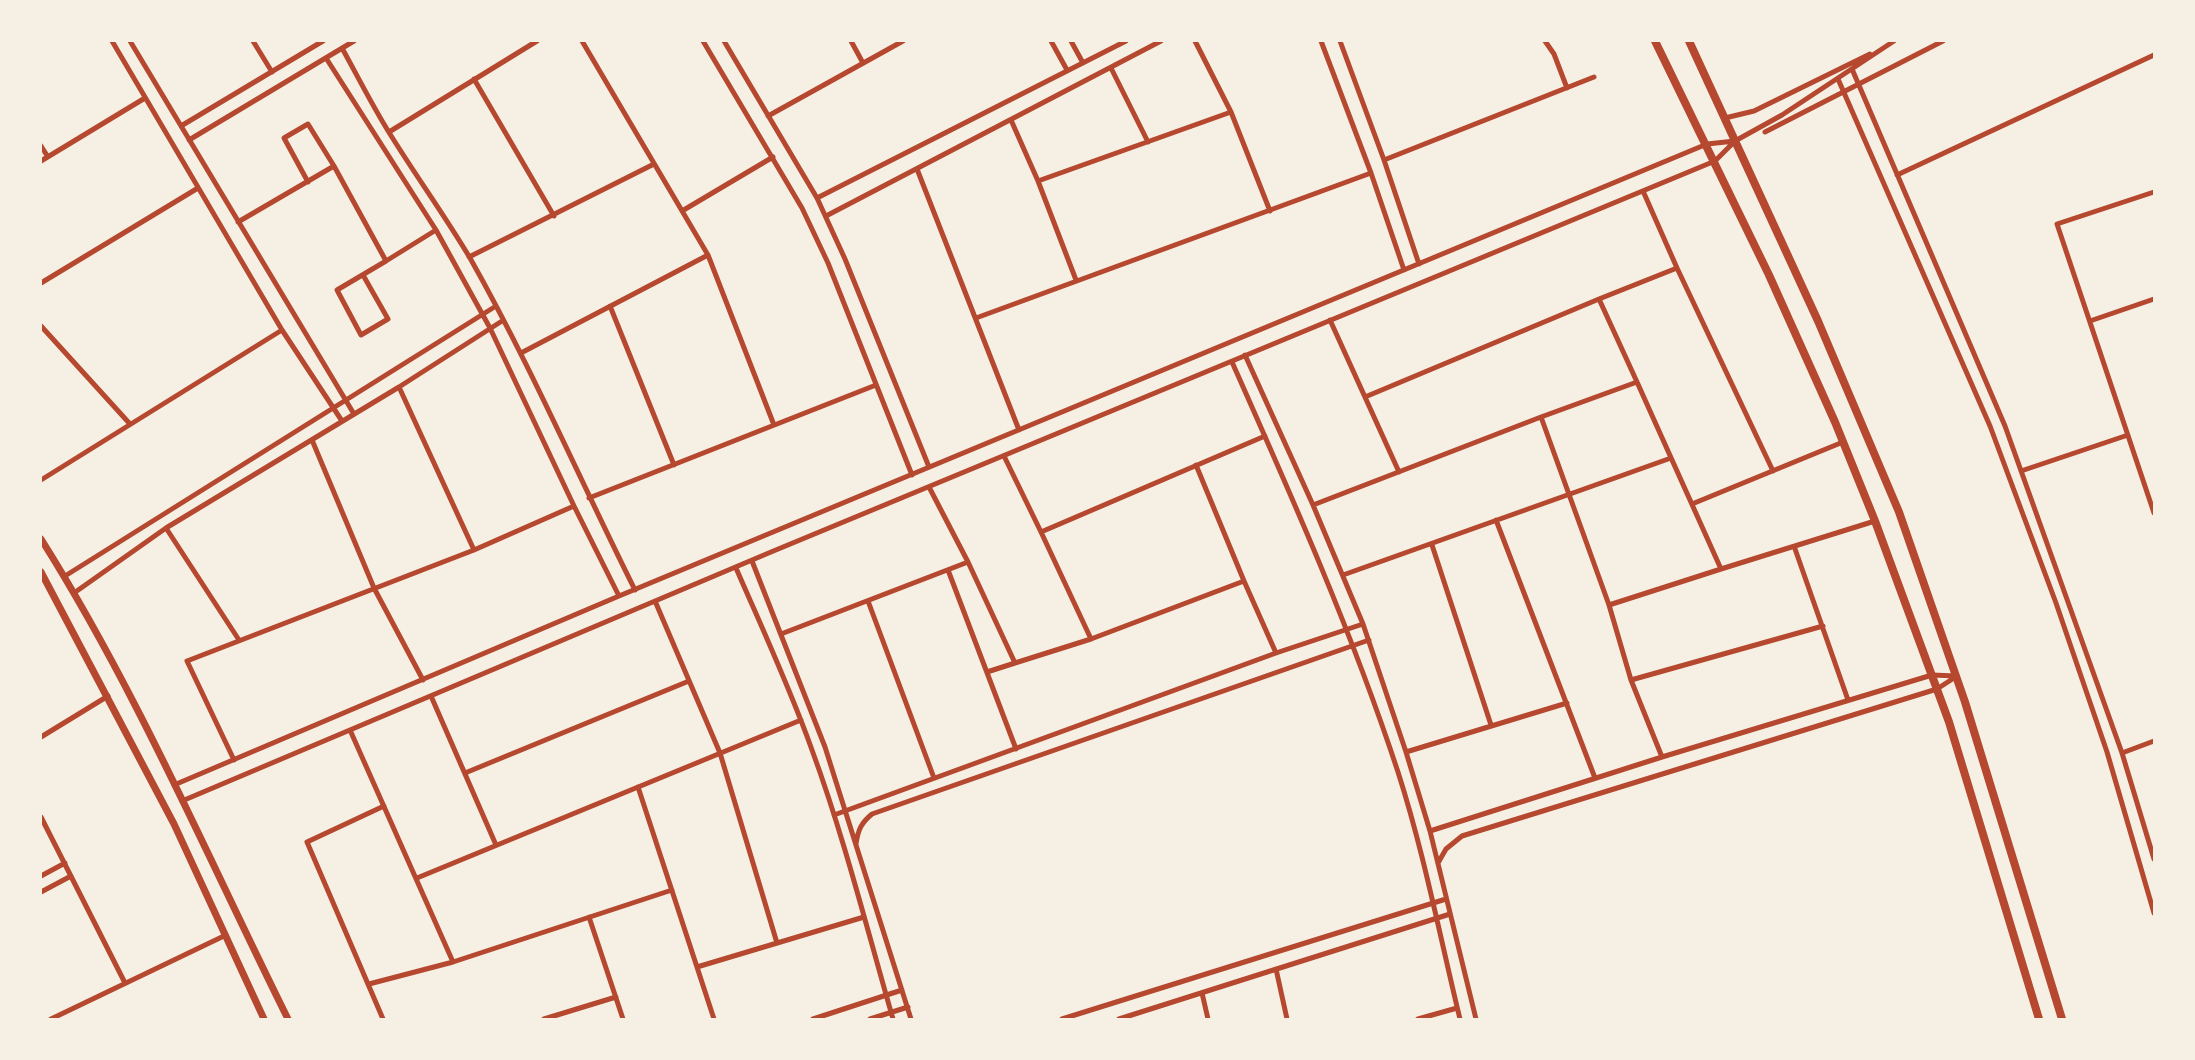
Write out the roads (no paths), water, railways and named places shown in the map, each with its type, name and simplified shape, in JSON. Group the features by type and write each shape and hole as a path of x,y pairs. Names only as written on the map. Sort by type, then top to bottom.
{"main road":[{"path":"1656,41 1769,275 1876,521 1937,688 2028,975 2040,1019"},
{"path":"1689,41 1864,426 1899,512 1957,676 2062,1019"},
{"path":"41,539 65,576 151,735 288,1019"},
{"path":"41,572 174,824 264,1019"}],"street":[{"path":"112,41 282,330 342,421"},
{"path":"130,41 354,414"},
{"path":"253,41 272,72"},
{"path":"181,126 324,41"},
{"path":"189,140 354,41"},
{"path":"389,132 537,41"},
{"path":"582,41 708,255 774,425"},
{"path":"704,41 802,208 828,263 912,475"},
{"path":"724,41 826,216 846,259 930,467"},
{"path":"851,41 863,63"},
{"path":"768,116 902,41"},
{"path":"1051,41 1067,70"},
{"path":"1070,41 1083,63"},
{"path":"817,198 1126,41"},
{"path":"826,216 1161,41"},
{"path":"1195,41 1231,112 1270,211"},
{"path":"1321,41 1371,173 1404,270"},
{"path":"1340,41 1384,160 1419,264"},
{"path":"1545,41 1554,54 1567,88"},
{"path":"1765,132 1943,41"},
{"path":"1725,118 1754,111 1893,42"},
{"path":"182,801 655,601 1715,161 1735,142 1782,116 1893,42"},
{"path":"342,48 389,132 469,257 496,306 502,321 521,353 634,590"},
{"path":"1897,175 2154,55"},
{"path":"326,58 436,230 490,328 574,506 619,596"},
{"path":"1111,68 1148,142"},
{"path":"1852,69 2005,426 2122,753 2154,860"},
{"path":"1384,160 1594,77"},
{"path":"474,79 554,216"},
{"path":"1838,79 1990,426 2056,603 2107,752 2154,913"},
{"path":"41,161 145,98"},
{"path":"1038,181 1231,112"},
{"path":"1012,120 1076,280"},
{"path":"308,182 284,138 308,124 334,166 386,261"},
{"path":"174,785 619,596 1706,144 1735,142"},
{"path":"41,146 48,157"},
{"path":"682,211 772,157"},
{"path":"469,257 554,216 654,164"},
{"path":"238,222 334,166"},
{"path":"917,169 1019,430"},
{"path":"976,318 1371,173"},
{"path":"41,283 198,188"},
{"path":"1643,191 1677,268 1774,470"},
{"path":"2154,192 2057,224 2154,512"},
{"path":"363,276 388,319 361,335 337,290 363,276 436,230"},
{"path":"521,353 708,255"},
{"path":"1365,397 1677,268"},
{"path":"1599,299 1721,569"},
{"path":"2090,321 2154,299"},
{"path":"65,576 496,306"},
{"path":"610,306 674,464"},
{"path":"1330,320 1399,472"},
{"path":"74,593 166,528 399,387 502,321"},
{"path":"41,326 130,424"},
{"path":"41,480 282,330"},
{"path":"1245,355 1343,575 1369,640 1430,830 1476,1019"},
{"path":"1232,362 1311,540 1353,645 1398,775 1460,1019"},
{"path":"1312,505 1637,382"},
{"path":"589,498 876,385"},
{"path":"399,387 474,550"},
{"path":"1541,417 1609,605 1631,680 1662,757"},
{"path":"2021,471 2128,435"},
{"path":"1041,532 1265,436"},
{"path":"312,440 374,588 422,680"},
{"path":"1692,504 1843,442"},
{"path":"1004,456 1091,638"},
{"path":"1343,575 1432,545 1496,520 1671,458"},
{"path":"1196,465 1276,653"},
{"path":"929,487 968,562 1015,663"},
{"path":"234,760 187,661 474,550 574,506"},
{"path":"1496,520 1568,703 1595,778"},
{"path":"1609,605 1876,521"},
{"path":"166,528 239,640"},
{"path":"1432,545 1491,725"},
{"path":"1794,546 1848,700"},
{"path":"752,561 825,747 911,1019"},
{"path":"781,634 968,562"},
{"path":"736,568 801,720 834,814 893,1019"},
{"path":"948,570 1016,749"},
{"path":"987,672 1091,638 1244,581"},
{"path":"655,601 720,753 777,943"},
{"path":"868,601 934,778"},
{"path":"834,814 1276,653 1363,624"},
{"path":"1631,680 1823,626"},
{"path":"856,844 862,822 872,814 1369,640"},
{"path":"1430,830 1932,675 1957,676"},
{"path":"1438,864 1446,849 1462,836 1937,688 1957,676"},
{"path":"465,773 689,681"},
{"path":"41,737 108,696"},
{"path":"431,696 496,845"},
{"path":"1406,752 1568,703"},
{"path":"417,878 801,720"},
{"path":"350,730 453,962"},
{"path":"2122,753 2154,742"},
{"path":"638,787 714,1019"},
{"path":"383,1019 307,842 384,806"},
{"path":"41,817 125,983"},
{"path":"41,876 65,863"},
{"path":"41,892 71,876"},
{"path":"369,984 453,962 672,890"},
{"path":"1062,1019 1446,899"},
{"path":"1120,1019 1450,914"},
{"path":"697,967 864,916"},
{"path":"589,917 623,1019"},
{"path":"51,1019 226,935"},
{"path":"1276,969 1287,1019"},
{"path":"813,1019 902,990"},
{"path":"1202,993 1208,1019"},
{"path":"544,1019 616,997"},
{"path":"870,1019 908,1007"},
{"path":"1418,1019 1457,1008"}]}
